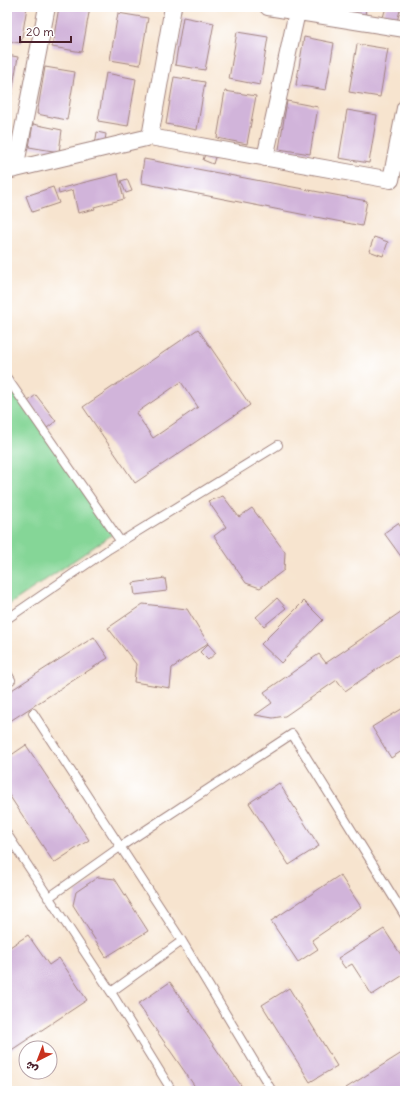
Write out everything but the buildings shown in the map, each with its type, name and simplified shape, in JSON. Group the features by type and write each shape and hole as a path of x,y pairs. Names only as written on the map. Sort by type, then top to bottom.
{"street":[{"path":"47,7 11,170 150,138 391,180 405,108"},
{"path":"150,138 173,7"},
{"path":"268,7 405,30"},
{"path":"265,158 297,12"}],"lane":[{"path":"7,378 121,542"},
{"path":"7,619 121,542 278,445"},
{"path":"33,713 182,941 272,1091"},
{"path":"48,898 120,847 292,734 405,916"},
{"path":"7,834 111,992 172,1091"},
{"path":"111,992 182,941"}],"green space":[{"path":"7,377 113,534 7,606"}]}
